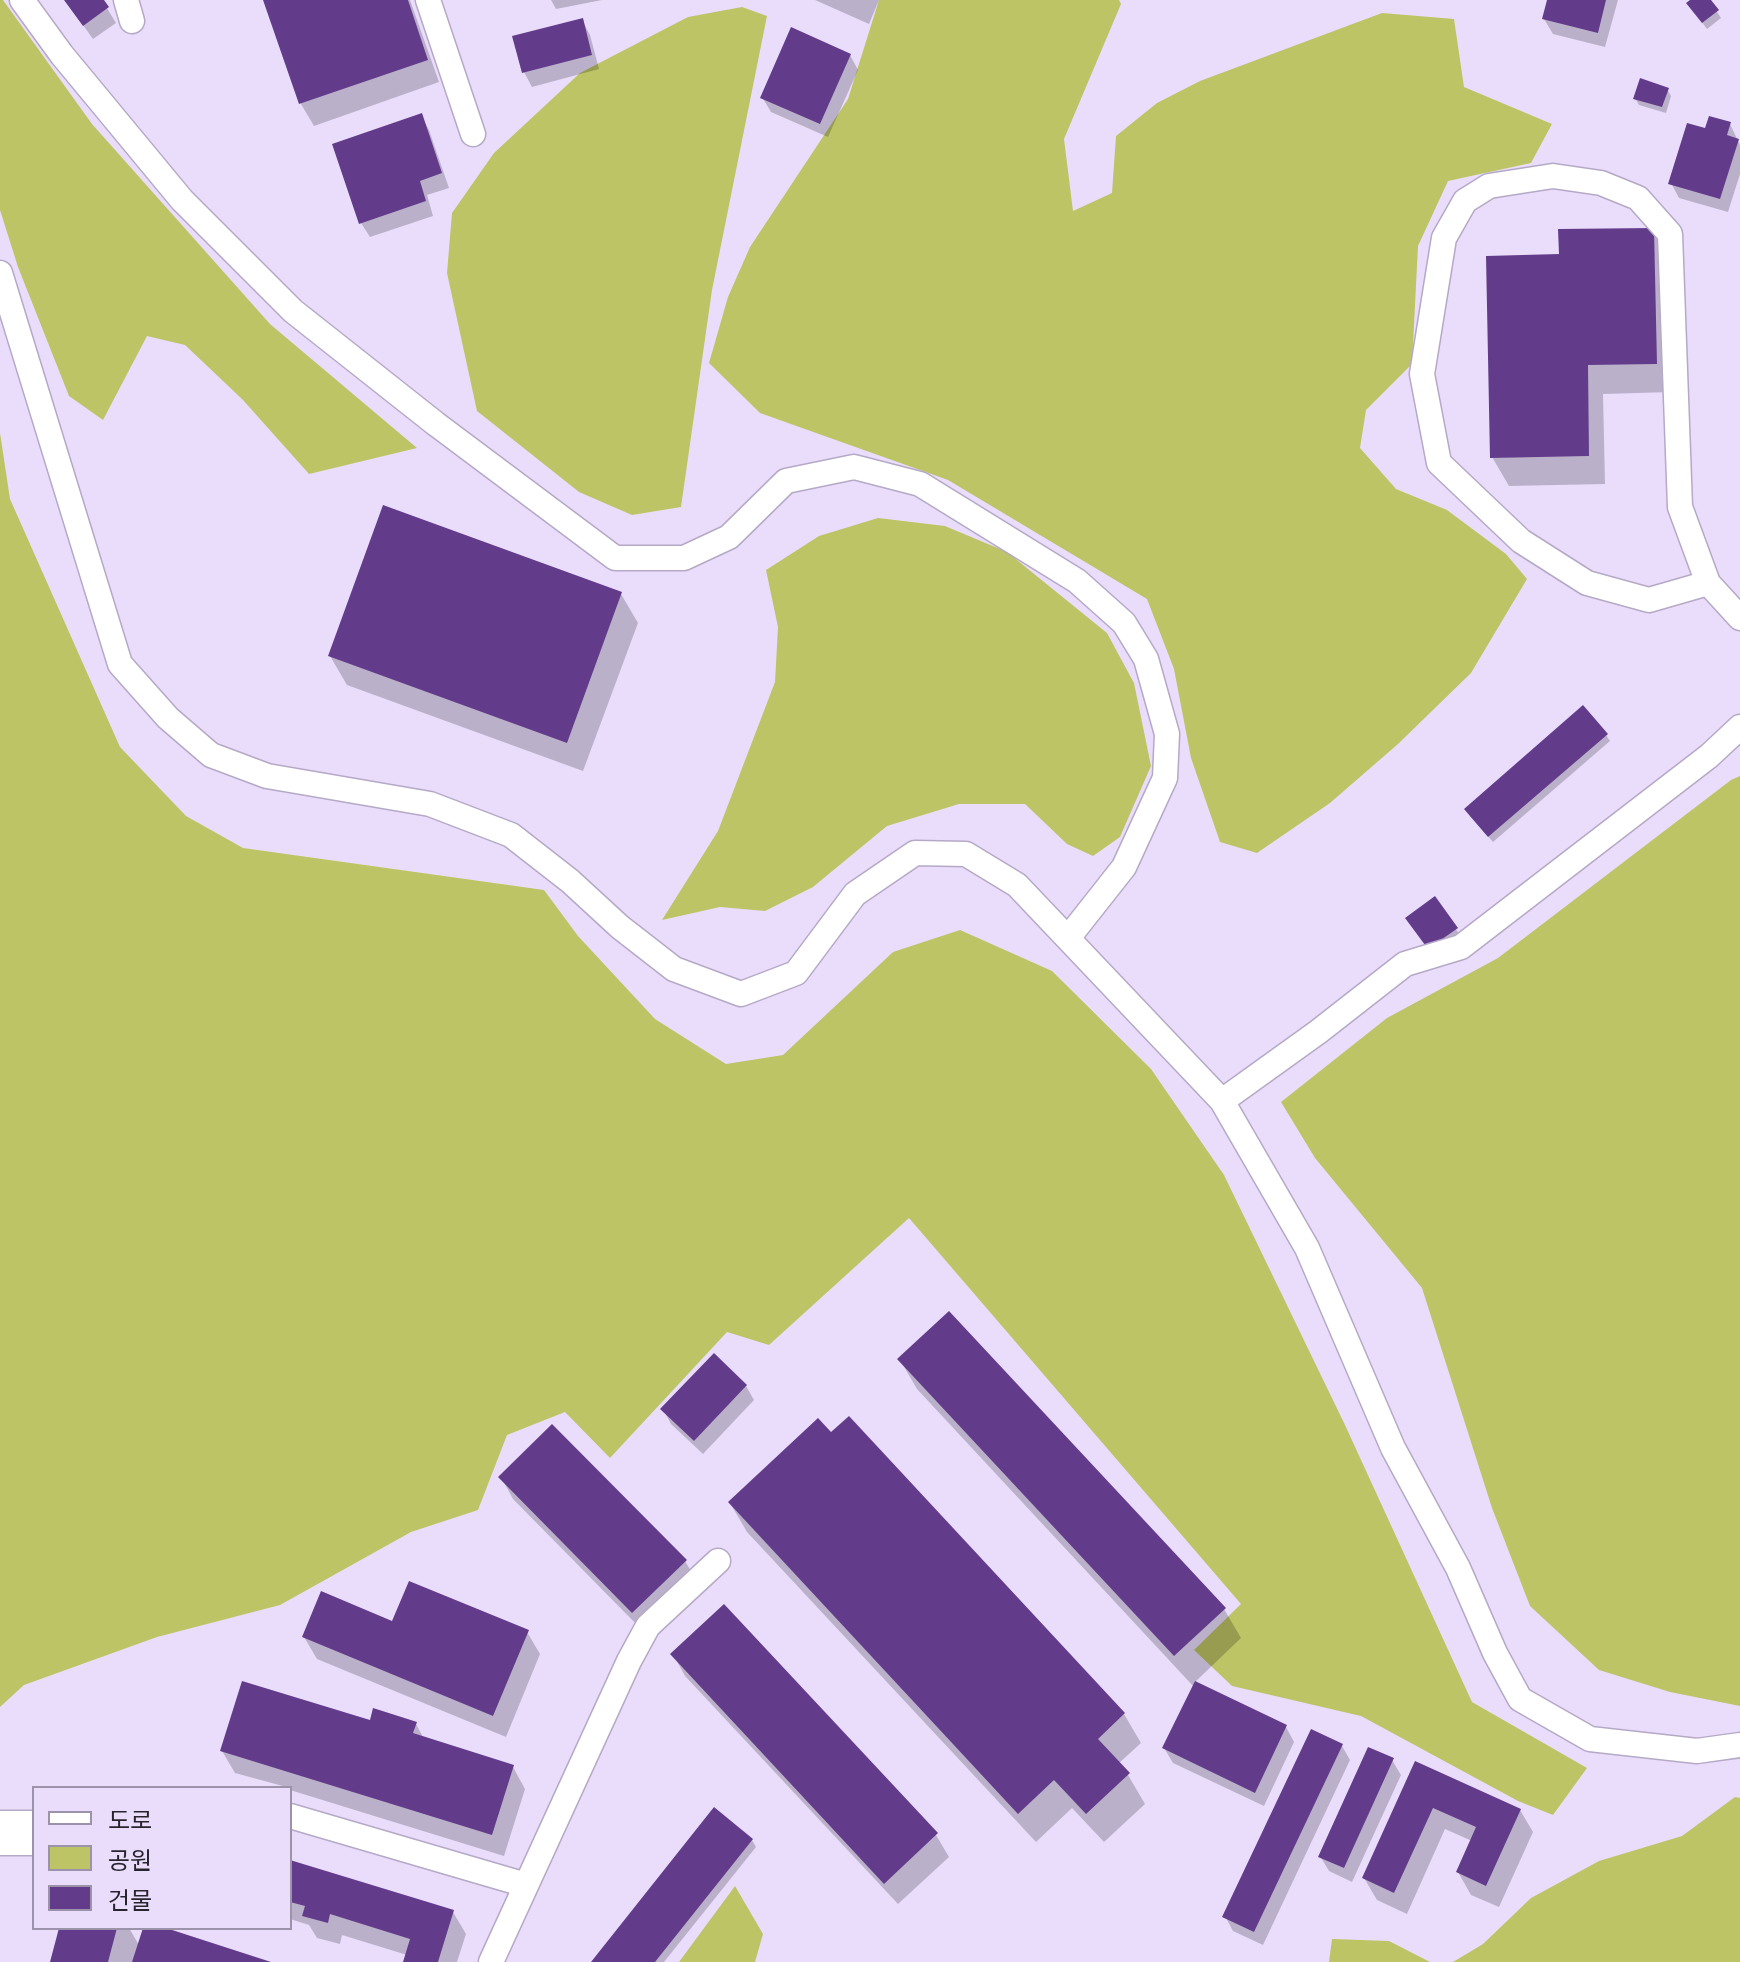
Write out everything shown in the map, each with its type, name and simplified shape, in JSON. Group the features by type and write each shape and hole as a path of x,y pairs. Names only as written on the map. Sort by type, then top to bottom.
{"street":[{"path":"0,1833 32,1833"}],"lane":[{"path":"22,0 62,55 182,200 293,311 436,424 615,558 684,558 729,537 786,481 854,467 920,484 1077,581 1124,623 1146,659 1167,734 1165,778 1124,867 1068,938"},
{"path":"428,0 473,134"},
{"path":"1708,583 1649,600 1587,583 1521,541 1439,463 1422,374 1444,238 1465,201 1489,186 1553,176 1601,183 1638,198 1670,234 1680,507 1708,583 1740,618"},
{"path":"0,273 120,664 168,718 211,755 267,776 430,804 511,835 674,969 741,994 796,973 855,894 915,853 966,854 1017,885 1222,1101 1307,1248 1393,1448 1458,1568 1495,1653 1520,1699 1590,1739 1697,1751 1740,1745"},
{"path":"1222,1101 1405,964 1461,947 1709,756 1740,727"},
{"path":"491,1962 648,1626 718,1561"},
{"path":"292,1817 526,1885"}],"green space":[{"path":"0,0 3,0 92,124 270,324 417,448 309,474 243,400 185,345 147,336 103,420 69,396 18,267 0,210"},
{"path":"879,0 1119,0 1121,4 1064,139 1073,211 1112,193 1116,136 1157,103 1200,81 1382,13 1454,19 1464,87 1552,124 1531,163 1448,181 1418,246 1412,364 1366,410 1360,448 1396,489 1447,510 1506,554 1527,579 1471,673 1398,744 1330,803 1257,853 1220,842 1191,758 1174,669 1147,599 948,480 760,413 709,363 728,297 750,247 848,99"},
{"path":"742,7 767,16 712,290 681,507 632,515 579,492 477,411 447,273 452,213 494,153 580,73 688,17"},
{"path":"0,433 10,499 120,747 186,816 243,848 544,890 578,936 655,1019 726,1064 783,1055 893,952 960,930 1052,971 1151,1069 1224,1175 1345,1425 1472,1702 1587,1768 1553,1815 1518,1801 1361,1716 1232,1686 1194,1650 1241,1604 909,1218 769,1345 727,1332 610,1458 565,1412 507,1435 478,1510 411,1532 280,1605 157,1637 24,1685 0,1707"},
{"path":"878,518 945,526 1007,552 1107,633 1134,683 1151,766 1120,837 1093,856 1067,844 1025,804 959,804 887,826 813,887 765,911 720,907 662,920 718,831 775,682 778,627 766,570 819,536"},
{"path":"1740,776 1740,1706 1670,1692 1599,1670 1530,1606 1492,1508 1422,1288 1315,1158 1281,1102 1387,1018 1498,958"},
{"path":"1735,1797 1740,1798 1740,1962 1453,1962 1483,1944 1531,1898 1599,1861 1682,1836"},
{"path":"735,1886 763,1934 755,1962 679,1962"},
{"path":"1332,1939 1389,1941 1430,1962 1329,1962"}],"building":[{"path":"64,0 104,0 109,7 83,26"},
{"path":"263,0 408,0 428,60 299,104"},
{"path":"1547,0 1606,0 1598,33 1542,19"},
{"path":"1690,0 1711,0 1719,10 1702,23 1686,3"},
{"path":"583,18 592,55 522,73 512,36"},
{"path":"791,27 851,54 820,124 760,98"},
{"path":"1640,78 1669,88 1662,107 1633,99"},
{"path":"422,113 442,173 420,181 426,201 359,224 332,144"},
{"path":"1709,116 1731,122 1727,135 1739,139 1720,199 1668,184 1687,123 1705,128"},
{"path":"1654,228 1657,364 1588,365 1589,456 1490,458 1486,256 1559,254 1558,229"},
{"path":"383,505 622,592 567,743 328,656"},
{"path":"1583,705 1608,734 1488,837 1464,809"},
{"path":"1435,896 1458,928 1428,949 1405,918"},
{"path":"949,1311 1226,1608 1174,1656 897,1359"},
{"path":"714,1353 747,1385 694,1441 660,1409"},
{"path":"849,1416 1125,1713 1098,1739 1130,1773 1086,1814 1054,1780 1018,1814 728,1502 818,1418 831,1432"},
{"path":"552,1424 687,1560 632,1613 498,1477"},
{"path":"409,1581 529,1630 493,1716 302,1637 321,1591 392,1621"},
{"path":"724,1604 938,1833 884,1884 670,1654"},
{"path":"242,1681 370,1720 373,1708 417,1722 413,1733 514,1765 492,1835 220,1751"},
{"path":"1195,1681 1287,1725 1255,1793 1162,1748"},
{"path":"1311,1729 1343,1744 1254,1932 1222,1917"},
{"path":"1368,1747 1394,1758 1344,1868 1318,1857"},
{"path":"1415,1761 1521,1809 1486,1886 1456,1872 1476,1827 1433,1808 1394,1893 1362,1878"},
{"path":"714,1807 753,1839 655,1962 591,1962"},
{"path":"292,1861 454,1910 438,1962 403,1962 410,1939 330,1914 328,1923 302,1916 305,1906 292,1903"},
{"path":"58,1930 116,1930 108,1962 50,1962"},
{"path":"142,1930 172,1930 271,1962 132,1962"}]}
